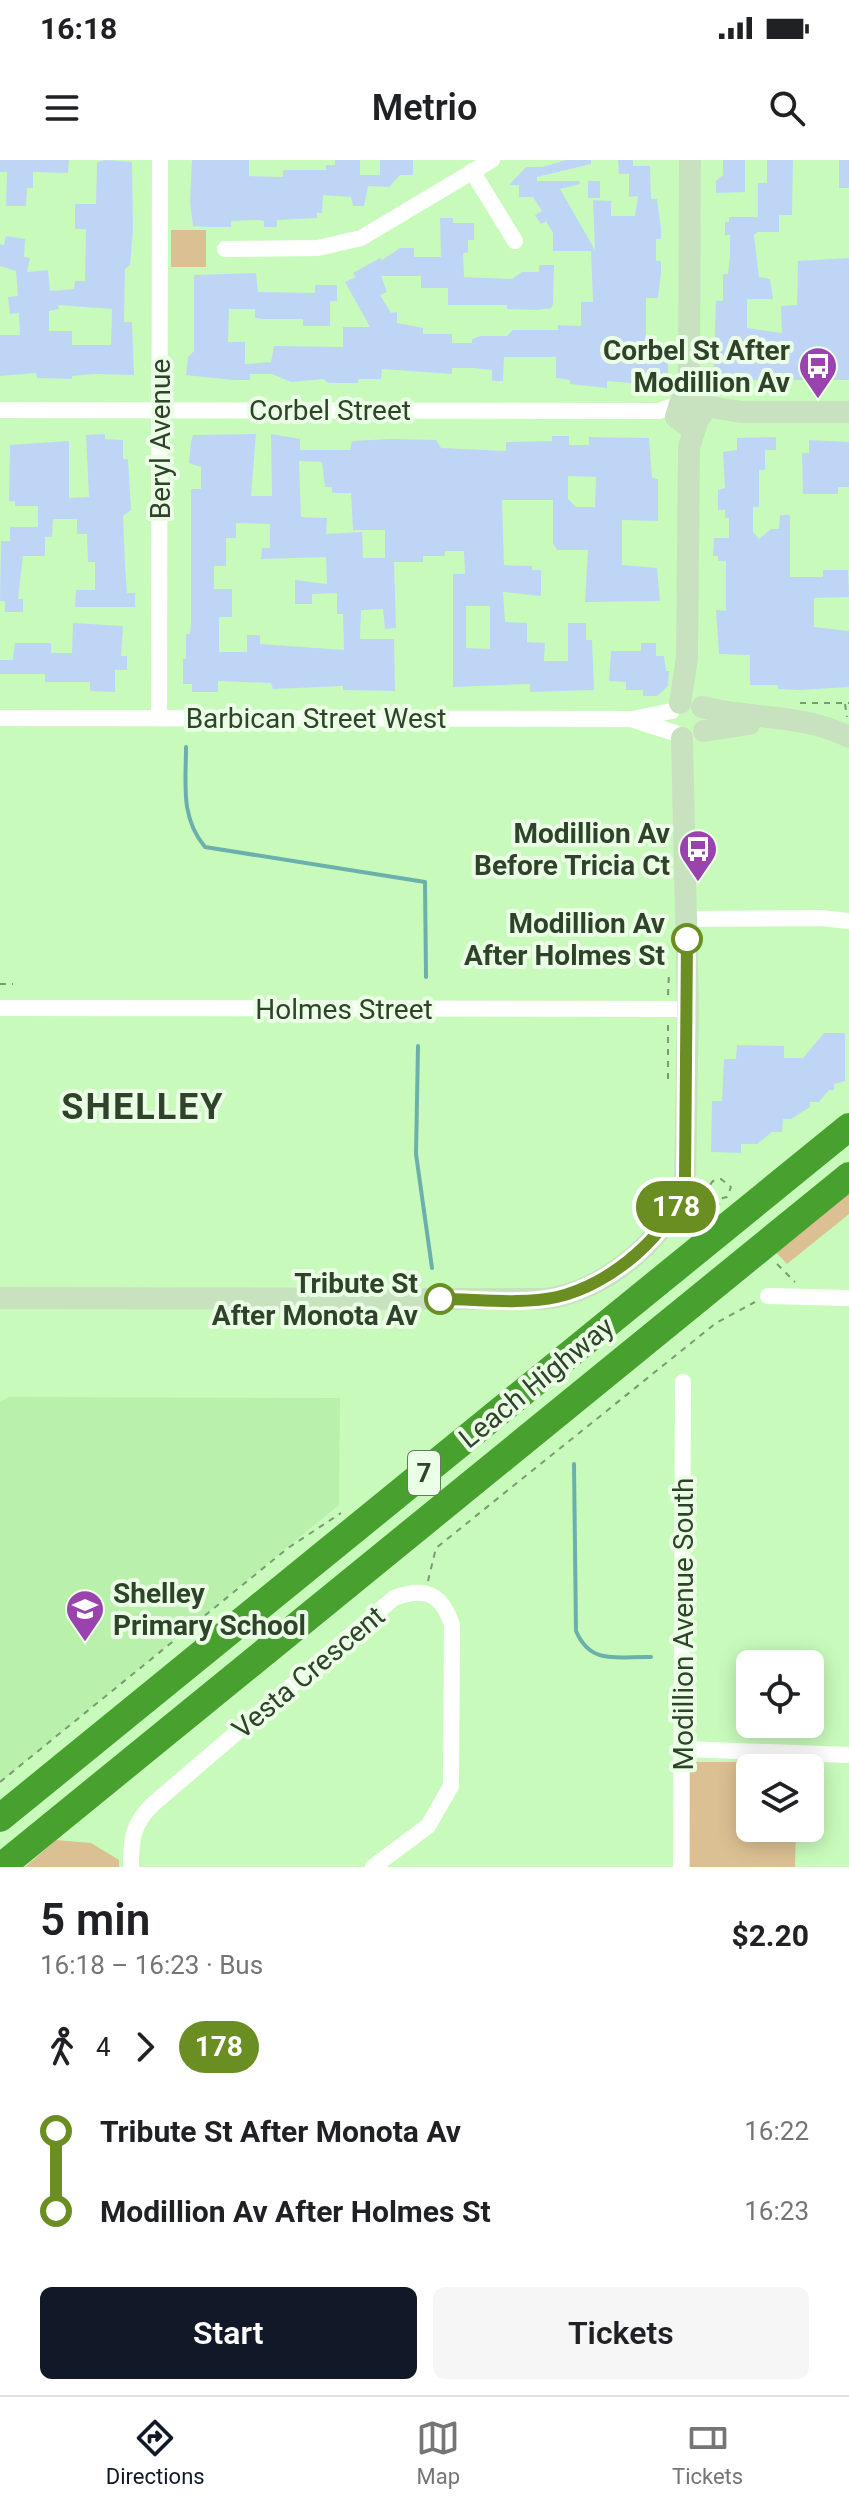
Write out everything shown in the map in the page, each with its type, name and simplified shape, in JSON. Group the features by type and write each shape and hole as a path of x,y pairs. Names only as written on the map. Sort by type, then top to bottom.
{"highway":[{"name":"Leach Highway","path":"0,1818 849,1127"},
{"name":"Leach Highway","path":"1,1867 849,1176"},
{"path":"14,1867 39,1836"}],"street":[{"name":"Beryl Avenue","path":"159,718 160,160"},
{"path":"225,249 318,248 361,238 492,160"},
{"path":"0,1298 554,1298 590,1285 629,1259 684,1204 687,1156 678,1009 686,919 689,720 689,447 685,412 689,372 690,160"},
{"path":"472,171 515,241"},
{"name":"Corbel Street","path":"0,410 159,413 849,412"},
{"path":"689,720 727,713 795,718 818,723 849,745"},
{"name":"Barbican Street West","path":"0,718 689,720"},
{"path":"686,919 849,921"},
{"name":"Holmes Street","path":"0,1008 678,1009"},
{"path":"768,1296 849,1298"},
{"name":"Modillion Avenue South","path":"679,1375 683,1749 681,1867"},
{"name":"Vesta Crescent","path":"131,1867 131,1840 136,1820 152,1805 394,1598 410,1592 425,1594"},
{"path":"373,1867 428,1826 451,1786 452,1625 446,1605 425,1594"},
{"path":"683,1749 849,1755"}],"path":[{"path":"845,703 849,721"},
{"path":"668,1084 678,1009 669,970"},
{"path":"0,984 13,984"},
{"path":"684,1204 727,1197 731,1192"},
{"path":"684,1204 701,1210 707,1216"},
{"path":"425,1594 436,1548 671,1358 737,1309 768,1296"},
{"path":"671,1358 679,1375"}],"shaded area":[{"path":"171,230 206,230 206,267 171,267"},
{"path":"849,1186 849,1214 787,1264 772,1248"},
{"name":"Shelley Primary School","path":"9,1397 340,1398 339,1505 0,1782 0,1402"},
{"path":"690,1762 736,1762 736,1842 796,1842 795,1867 690,1867"},
{"path":"56,1840 91,1843 119,1860 119,1867 25,1867"}],"building":[{"path":"0,160 69,160 68,173 33,172 33,188 27,188 26,206 6,206 7,172 0,172"},
{"path":"192,160 249,160 249,176 283,177 283,170 326,170 326,165 335,165 335,160 360,160 360,175 380,175 380,160 413,160 413,175 400,175 389,187 368,186 364,206 353,206 351,197 323,195 322,213 317,213 317,218 277,220 277,227 264,227 264,221 259,220 231,221 231,227 206,227 193,226 190,202"},
{"path":"566,160 591,160 591,164 537,177 537,181 579,181 580,184 560,189 595,250 593,200 611,201 611,216 635,216 638,196 629,197 629,174 619,174 618,160 633,160 633,166 650,166 651,199 657,199 661,228 661,239 656,239 656,261 661,261 661,273 658,298 646,298 646,349 668,349 668,380 654,380 654,385 607,381 607,388 570,384 570,380 556,378 556,357 504,357 503,381 492,381 492,370 473,368 452,368 452,374 382,369 381,379 358,379 358,383 329,383 323,379 291,382 272,374 250,374 250,380 186,375 188,357 194,351 194,275 256,273 258,292 315,293 315,285 337,285 337,301 330,301 330,326 303,326 303,319 255,318 255,309 229,309 228,342 245,342 245,364 271,362 274,346 343,347 343,327 370,327 345,282 356,277 353,273 400,248 414,248 414,257 441,257 440,218 453,218 453,223 474,223 474,240 468,240 468,253 463,253 464,277 512,279 522,272 539,272 539,265 554,265 553,304 551,308 537,310 507,309 507,305 448,305 448,288 421,288 421,276 381,276 387,292 380,295 391,313 397,312 397,323 423,328 423,334 452,334 452,343 472,343 472,339 480,336 507,336 513,330 558,330 558,325 581,326 581,302 593,302 591,251 553,251 553,233 546,221 541,224 535,215 542,211 533,197 519,197 519,185 509,185 526,167 542,167"},
{"path":"723,160 745,160 745,192 716,193 716,181 723,175"},
{"path":"767,160 793,160 792,215 779,215 779,232 758,232 754,235 759,277 770,279 773,299 747,299 747,328 782,333 781,306 797,305 798,261 849,258 849,380 713,380 716,301 723,301 723,274 728,274 730,256 730,235 725,235 725,222 729,222 729,217 758,217 758,183 767,183"},
{"path":"839,160 849,160 849,188 839,188"},
{"path":"97,162 132,162 133,229 130,265 125,269 124,322 132,322 134,375 95,374 72,376 72,379 37,378 36,373 0,376 0,335 20,335 19,313 10,314 8,297 18,296 16,271 0,266 0,244 4,245 6,236 25,239 24,257 30,258 27,272 48,270 50,291 74,289 75,281 85,281 86,229 75,229 75,204 96,204","holes":["58,305 112,309 111,345 72,345 72,331 49,331 49,311 59,309"]},
{"path":"588,181 600,181 600,198 588,198"},
{"path":"105,434 105,439 123,440 123,459 128,459 131,510 123,516 125,565 127,593 135,593 135,607 75,607 76,590 95,590 95,562 88,562 87,534 77,534 77,519 53,519 52,537 45,537 45,556 23,556 18,599 23,599 23,612 5,612 5,601 0,601 1,541 10,541 10,527 38,527 38,506 15,506 15,501 9,501 10,445 69,441 69,498 89,497 86,435"},
{"path":"256,434 251,496 272,496 271,434 300,439 300,450 350,450 352,441 390,439 436,440 441,448 506,451 506,442 552,441 552,436 569,436 569,445 589,445 589,437 649,438 652,478 658,479 658,521 622,520 622,565 657,568 660,601 585,602 588,550 557,550 553,543 553,500 502,500 504,565 532,566 532,570 541,570 541,596 503,592 505,622 527,623 527,642 545,643 544,661 568,661 568,623 586,623 586,640 592,640 594,690 530,692 530,684 453,687 453,574 465,574 464,551 445,551 445,556 423,556 423,562 394,562 396,628 385,629 383,609 361,610 360,639 394,639 395,691 343,690 343,686 273,689 271,683 218,681 218,692 192,692 192,684 183,684 183,659 186,659 186,634 190,634 191,622 191,489 201,489 201,467 189,463 193,435","holes":["299,461 322,462 325,487 332,487 332,493 351,493 353,530 385,530 385,558 363,558 362,532 326,534 327,518 301,517","568,476 596,477 595,507 576,507 568,499","236,523 270,524 270,548 262,548 261,559 326,557 327,584 295,580 295,604 312,604 312,594 337,593 337,614 343,614 344,650 260,644 260,635 247,635 247,652 219,652 219,617 232,617 232,589 214,589 214,566 226,566 226,538 236,538","466,606 490,606 490,649 466,648"]},
{"path":"776,437 776,450 765,450 765,470 759,470 759,507 753,507 753,532 759,539 771,529 779,529 780,515 790,515 790,577 823,577 823,570 848,570 849,597 814,598 814,627 849,631 849,687 800,690 778,689 778,685 750,685 750,655 719,654 716,610 726,611 726,561 718,561 718,556 713,556 714,538 729,538 729,518 725,518 725,510 718,510 718,490 725,488 723,452 737,450 737,438"},
{"path":"809,440 849,442 849,487 838,487 838,494 803,494 802,453 809,453"},
{"path":"73,623 123,626 121,656 127,656 127,670 115,670 115,692 90,691 90,682 45,682 45,674 0,674 0,660 13,660 15,643 51,643 51,653 72,653"},
{"path":"641,643 656,643 656,656 664,656 666,671 669,671 668,686 657,696 643,696 643,690 626,690 626,682 609,681 611,651 641,651"},
{"path":"824,1033 845,1033 845,1081 834,1084 834,1090 829,1090 819,1102 810,1102 810,1107 791,1119 783,1119 782,1132 772,1132 757,1144 741,1144 741,1153 711,1152 712,1101 722,1101 724,1059 736,1059 737,1045 784,1046 784,1058 803,1058"}],"waterway":[{"path":"186,747 188,812 191,824 205,847 425,882 426,977"},
{"path":"418,1046 416,1154 432,1268"},
{"path":"574,1464 576,1631 589,1650 598,1654 617,1658 651,1657"}],"bus line":[{"name":"178","path":"440,1299 543,1299 577,1291 629,1259 666,1224 682,1196 687,1156 687,939"}],"place":[{"name":"Corbel St After Modillion Av","path":"818,400"},
{"name":"Modillion Av Before Tricia Ct","path":"698,883"},
{"name":"Modillion Av After Holmes St","path":"687,939"},
{"name":"Tribute St After Monota Av","path":"440,1299"},
{"name":"Shelley Primary School","path":"85,1643"}],"district":[{"name":"SHELLEY","path":"143,1106"}]}
